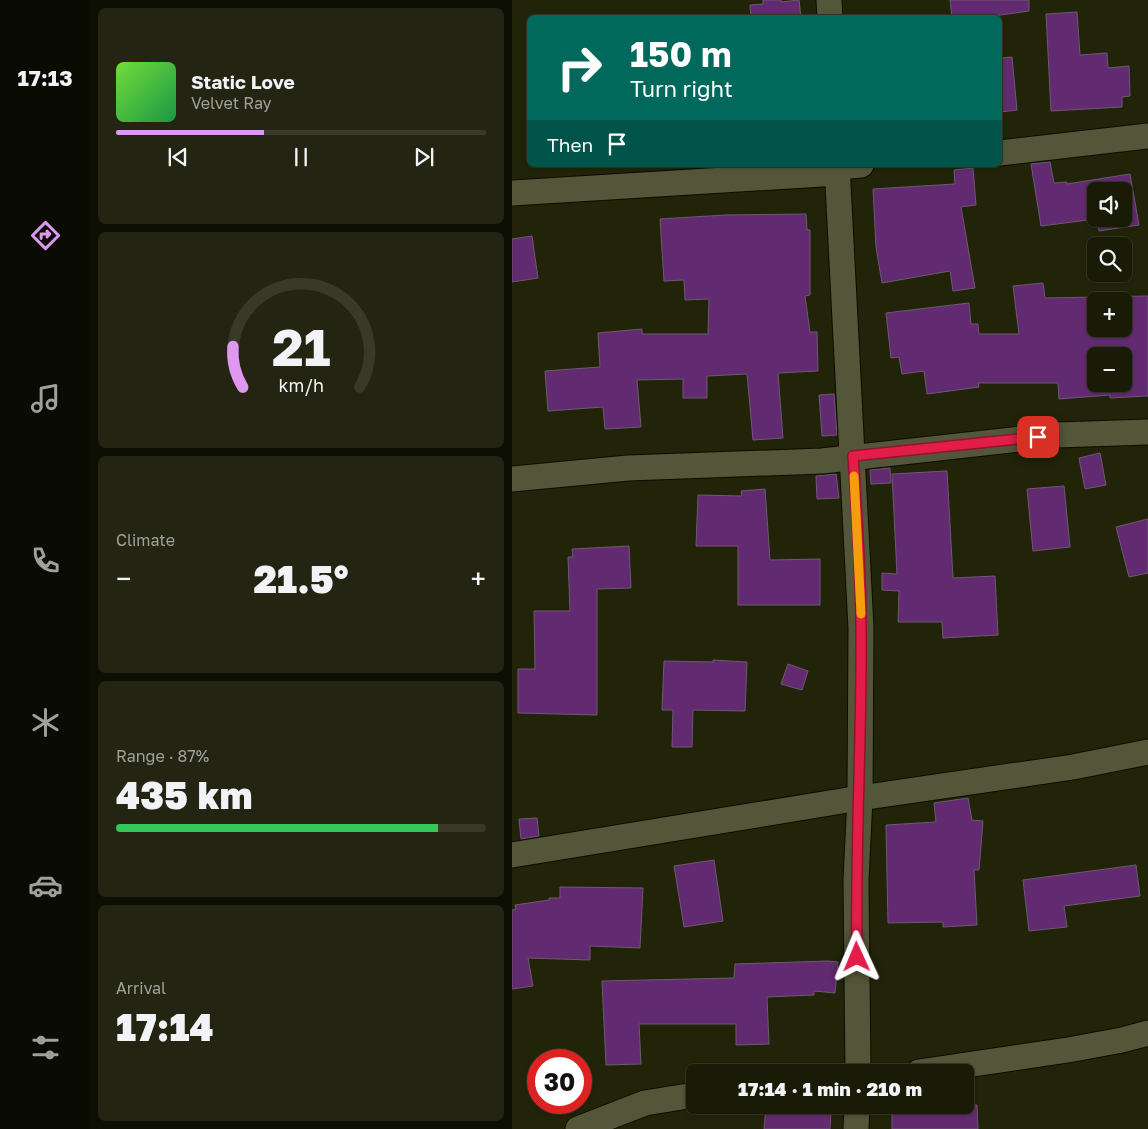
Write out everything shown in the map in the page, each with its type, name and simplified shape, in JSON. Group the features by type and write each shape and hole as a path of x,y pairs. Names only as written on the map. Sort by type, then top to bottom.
{"street":[{"path":"829,0 830,15"},
{"path":"1002,152 1148,136"},
{"path":"512,193 844,168 853,456 861,628 860,798 856,880 858,1064"},
{"path":"512,479 628,468 822,461 853,456 1056,435 1148,432"},
{"path":"512,856 860,798 1073,767 1148,752"},
{"path":"973,1064 1068,1050 1148,1033"},
{"path":"578,1129 645,1103 686,1096"},
{"path":"856,1129 857,1114"}],"building":[{"path":"763,0 781,0 781,2 799,0 801,15 751,15 750,5 763,4"},
{"path":"950,0 1029,0 1029,11 1000,15 952,15"},
{"path":"1077,12 1080,55 1107,53 1108,68 1129,66 1130,96 1122,97 1122,107 1051,111 1046,14"},
{"path":"1012,57 1017,110 1002,112 1002,58"},
{"path":"1050,162 1054,183 1067,182 1067,184 1130,174 1131,182 1087,182 1087,220 1041,226 1031,164"},
{"path":"973,168 976,205 961,207 975,288 953,291 950,271 882,283 876,247 873,189 955,184 954,170"},
{"path":"1132,185 1139,225 1132,226"},
{"path":"806,214 807,230 810,230 810,295 805,296 810,332 817,332 818,371 778,373 783,438 753,440 747,374 707,376 707,398 683,398 683,379 637,380 641,427 605,429 603,407 548,411 545,371 600,367 598,333 642,329 642,334 708,334 709,299 685,300 684,280 664,281 660,219 725,215"},
{"path":"1098,227 1126,227 1099,231"},
{"path":"532,236 538,278 512,282 512,239"},
{"path":"1043,283 1045,298 1087,297 1087,337 1132,337 1132,296 1148,296 1148,396 1110,398 1110,395 1059,399 1058,383 978,383 979,387 927,394 924,371 902,374 899,357 891,358 886,313 969,303 971,324 978,324 979,334 1019,334 1013,286"},
{"path":"834,394 837,435 822,436 819,395"},
{"path":"1100,453 1106,485 1085,489 1079,458"},
{"path":"890,468 891,483 871,484 870,470"},
{"path":"947,471 953,578 995,576 998,635 943,638 942,622 898,622 899,591 882,590 882,573 897,574 892,474"},
{"path":"836,474 839,498 817,499 816,476"},
{"path":"1064,486 1070,547 1033,551 1027,489"},
{"path":"765,489 770,560 820,559 820,605 738,605 738,546 696,546 698,495 742,496 741,491"},
{"path":"1148,519 1148,573 1129,577 1116,527"},
{"path":"629,546 631,588 597,589 597,715 518,713 518,669 535,669 534,611 570,611 568,557 573,557 572,549"},
{"path":"713,660 747,662 745,711 693,710 692,747 672,747 673,710 662,710 664,661 713,662"},
{"path":"788,664 808,671 802,690 781,684"},
{"path":"968,798 972,820 983,821 979,870 974,870 977,925 943,927 943,922 888,923 886,825 936,822 934,803"},
{"path":"537,818 539,836 521,839 519,819"},
{"path":"714,860 723,921 684,927 674,866"},
{"path":"1136,865 1140,896 1064,906 1067,927 1029,931 1023,880"},
{"path":"560,887 643,888 640,948 590,946 590,960 528,958 533,986 512,989 512,910 516,909 515,905 549,900 549,898 560,898"},
{"path":"838,962 835,993 814,991 814,995 767,997 769,1044 736,1045 736,1024 639,1024 641,1064 606,1065 602,981 734,978 735,964"},
{"path":"974,1105 977,1105 978,1129 892,1129 892,1114 974,1114"},
{"path":"765,1114 831,1114 830,1129 764,1129"}],"slow traffic":[{"path":"854,476 861,614"}],"route":[{"path":"857,957 856,880 860,798 861,628 853,456 1038,437"}]}
